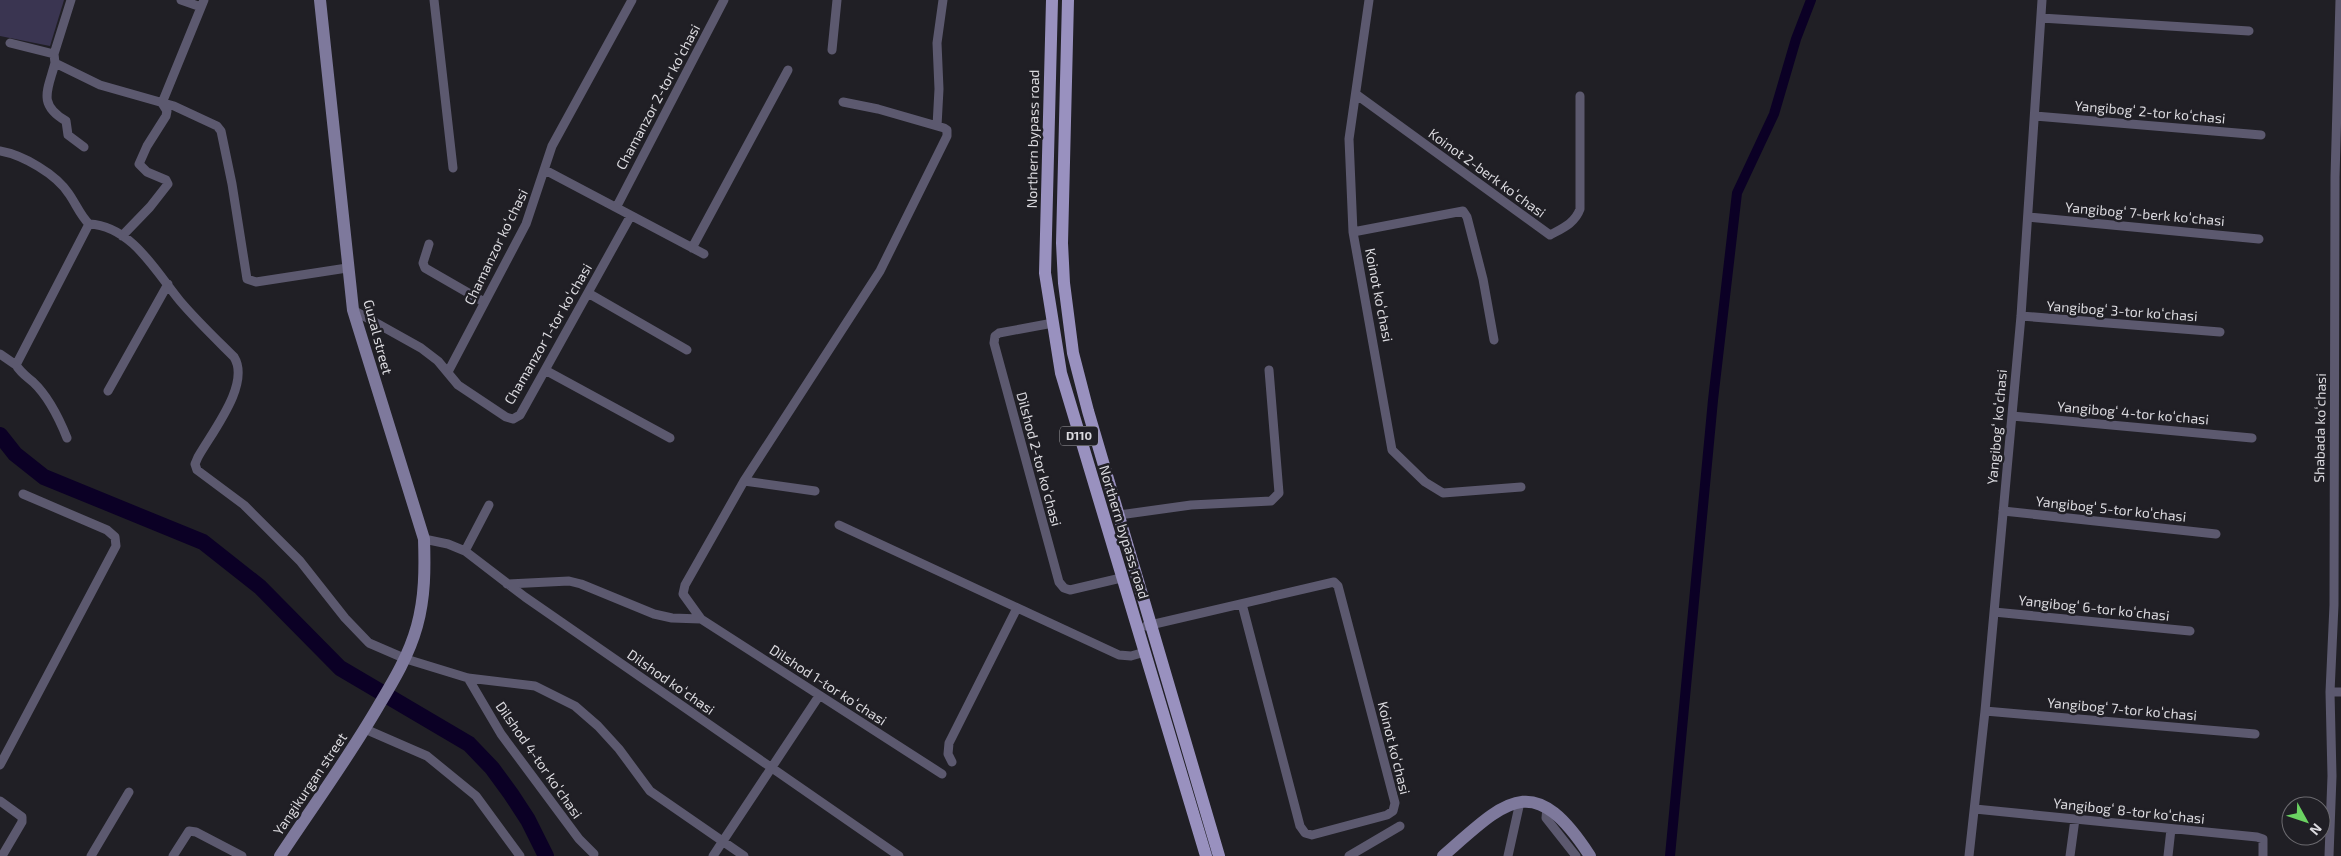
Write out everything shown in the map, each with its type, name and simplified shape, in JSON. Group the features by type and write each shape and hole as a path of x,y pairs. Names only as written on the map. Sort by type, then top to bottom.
{"main road":[{"name":"Northern bypass road","path":"1052,0 1045,274 1060,373 1121,578 1139,628 1206,856"},
{"name":"Northern bypass road","path":"1068,0 1062,251 1073,353 1219,856"},
{"path":"1047,166 1064,164"}],"street":[{"path":"71,0 54,58 48,94 49,107 53,113 66,121 68,134 84,147"},
{"path":"122,236 150,207 168,184 166,180 147,172 139,164 147,146 166,116 167,112 162,102 203,3 181,0"},
{"name":"Guzal street","path":"320,0 347,268 353,310 424,539 423,598 406,658 398,672"},
{"path":"434,0 453,168"},
{"name":"Chamanzor koʻchasi","path":"448,372 526,224 552,146 632,0"},
{"name":"Chamanzor 2-tor koʻchasi","path":"616,206 724,0"},
{"path":"832,50 837,0"},
{"path":"937,126 939,89 937,43 943,0"},
{"name":"Koinot koʻchasi","path":"1369,0 1357,95 1349,139 1353,232 1392,450 1426,482 1443,493 1521,487"},
{"name":"Yangibogʻ koʻchasi","path":"1969,856 1986,711 2021,316 2036,116 2042,0"},
{"name":"Shabada koʻchasi","path":"2329,856 2337,776 2330,692 2337,605 2340,5"},
{"path":"2041,18 2249,31"},
{"path":"10,44 54,58 100,84 162,102 217,126 221,130 232,184 247,278 256,282 347,268"},
{"path":"692,248 788,70"},
{"name":"Koinot 2-berk koʻchasi","path":"1357,95 1550,235 1577,218 1580,209 1580,96"},
{"path":"701,619 683,594 685,585 744,482 880,271 946,136 947,130 937,126 878,109 844,102"},
{"name":"Yangibogʻ 2-tor koʻchasi","path":"2036,116 2261,135"},
{"path":"0,150 10,152 46,172 68,192 88,224"},
{"path":"545,170 616,206 630,217 704,254"},
{"path":"1353,232 1463,211 1467,217 1483,280 1494,340"},
{"name":"Chamanzor 1-tor koʻchasi","path":"448,372 458,385 506,417 513,419 520,415 630,217"},
{"name":"Yangibogʻ 7-berk koʻchasi","path":"2028,217 2259,239"},
{"path":"88,224 99,224 122,236 140,250 179,300 239,365 239,382 236,390 198,457 195,464 197,470 244,505 300,561 345,618 369,643 406,658 468,678 535,686 575,706 614,744 650,791 744,856"},
{"path":"16,365 88,224"},
{"path":"429,244 423,258 425,268 484,302"},
{"path":"108,391 168,284"},
{"path":"588,293 687,350"},
{"path":"353,310 421,348 448,372"},
{"name":"Yangibogʻ 3-tor koʻchasi","path":"2021,316 2220,332"},
{"name":"Dilshod 2-tor koʻchasi","path":"1053,322 999,333 995,336 994,343 1013,416 1059,582 1064,588 1070,590 1121,578"},
{"path":"0,354 16,365 20,372 33,382 54,409 67,438"},
{"path":"545,370 670,438"},
{"path":"1120,515 1191,505 1271,500 1278,496 1270,370"},
{"name":"Yangibogʻ 4-tor koʻchasi","path":"2012,416 2252,438"},
{"path":"744,482 815,491"},
{"path":"0,764 116,546 114,537 107,530 24,494"},
{"path":"465,551 489,505"},
{"name":"Yangibogʻ 5-tor koʻchasi","path":"2003,511 2216,534"},
{"path":"839,525 1119,656 1131,656 1145,652"},
{"name":"Dilshod koʻchasi","path":"424,539 448,544 465,551 507,584 899,856"},
{"path":"507,584 569,582 581,584 654,614 672,618 701,619"},
{"name":"Koinot koʻchasi","path":"1139,628 1334,582 1338,586 1395,803 1393,811 1387,815 1312,835 1305,832 1300,826 1242,604"},
{"path":"952,762 948,754 949,743 1018,608"},
{"name":"Yangibogʻ 6-tor koʻchasi","path":"1994,612 2190,631"},
{"name":"Dilshod 1-tor koʻchasi","path":"701,619 942,774"},
{"name":"Yangikurgan street","path":"280,856 365,729 398,672"},
{"name":"Dilshod 4-tor koʻchasi","path":"468,678 501,734 578,839 595,855"},
{"path":"2330,692 2341,692"},
{"path":"713,856 819,696"},
{"name":"Yangibogʻ 7-tor koʻchasi","path":"1986,711 2255,734"},
{"path":"365,729 427,756 476,796 520,856"},
{"path":"91,856 129,792"},
{"path":"0,802 22,817 22,822 2,856"},
{"path":"1508,856 1520,802"},
{"path":"1443,856 1492,814 1508,804 1520,802 1547,807 1564,821 1590,856"},
{"path":"1547,807 1546,818 1576,856"},
{"name":"Yangibogʻ 8-tor koʻchasi","path":"1975,808 2258,837 2263,839 2263,856"},
{"path":"2070,856 2075,819"},
{"path":"1349,856 1400,826"},
{"path":"2168,856 2171,829"},
{"path":"174,856 189,831 196,832 242,856"}],"shaded area":[{"path":"0,0 64,0 50,46 0,36"}],"waterway":[{"path":"1670,856 1713,400 1737,193 1774,114 1796,39 1811,0"},
{"path":"0,435 15,454 44,477 203,542 260,587 340,668 469,744 492,768 511,794 528,820 546,856"}]}
